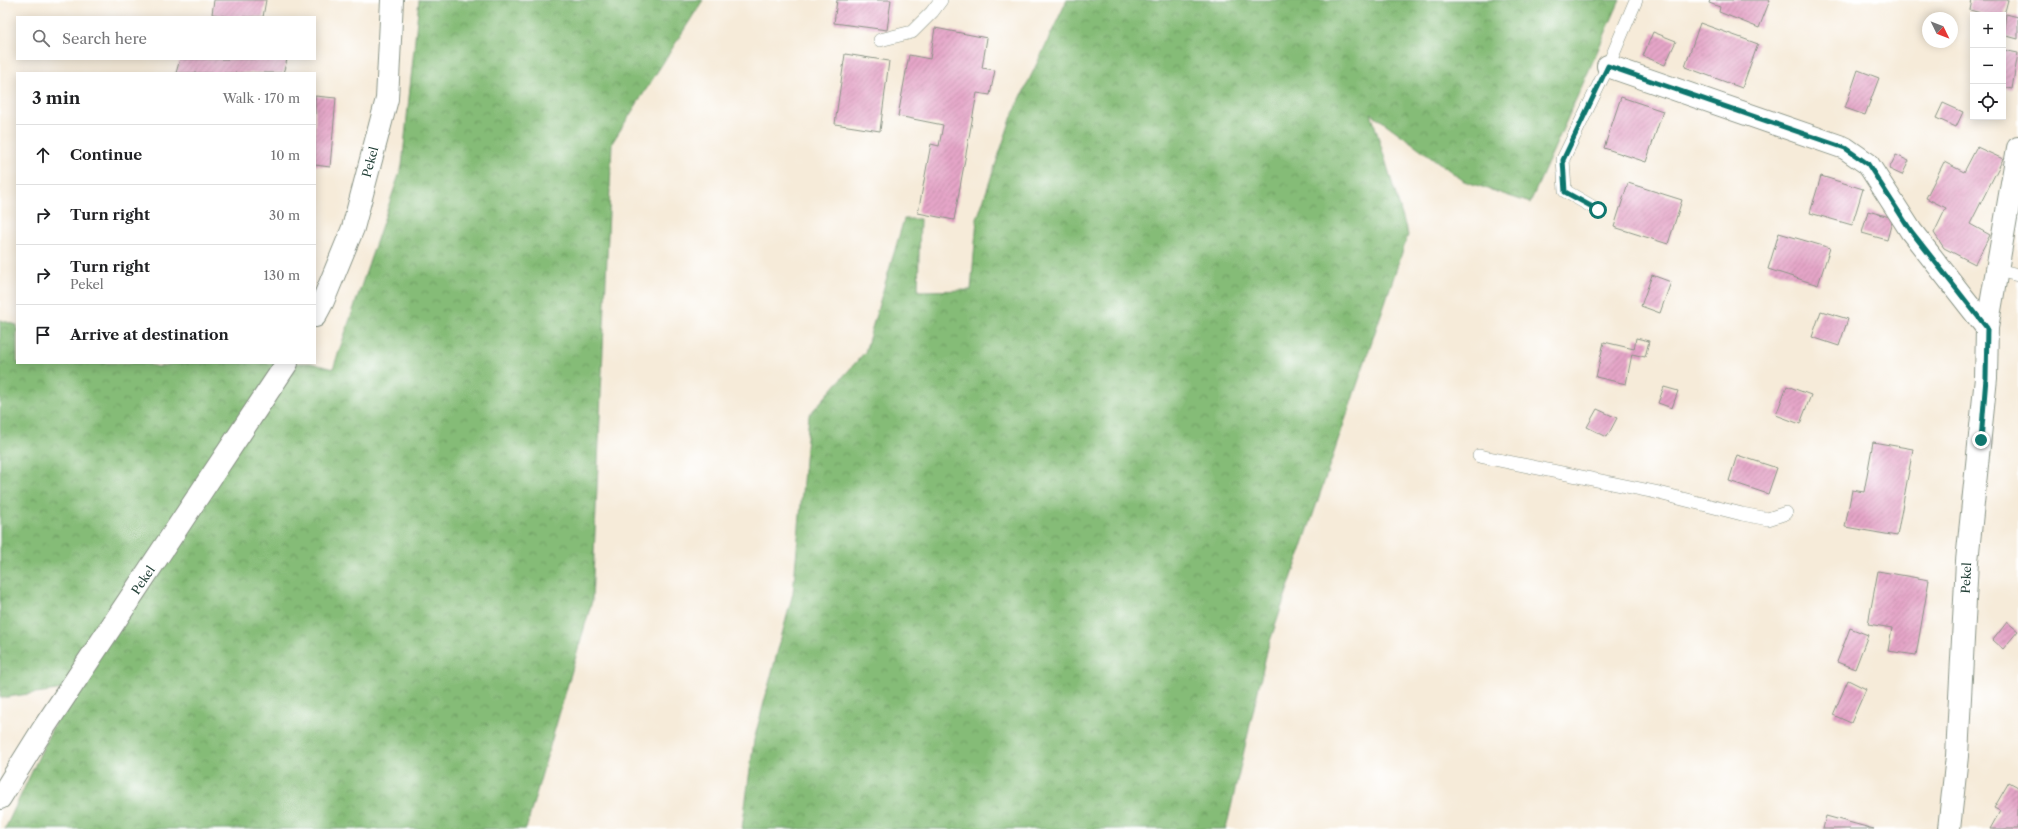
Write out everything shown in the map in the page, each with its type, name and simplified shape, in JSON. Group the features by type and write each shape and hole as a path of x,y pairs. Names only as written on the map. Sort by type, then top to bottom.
{"street":[{"name":"Pekel","path":"316,314 323,301 353,228 387,99 392,0"},
{"path":"1608,66 1845,148 1868,164 1911,231 1987,328"},
{"name":"Pekel","path":"1949,829 1957,756 1967,561 1986,378 1987,328 2008,272 2018,148"},
{"name":"Pekel","path":"0,798 43,729 287,364"}],"lane":[{"path":"880,40 912,32 932,12 941,0"},
{"path":"1598,210 1565,192 1563,160 1608,66 1636,0"},
{"path":"1479,456 1655,492 1768,519 1786,513"}],"green space":[{"path":"419,0 703,0 612,143 592,601 526,829 5,829 71,688 0,698 0,320 16,325 16,364 148,364 158,367 172,364 315,364 333,369 402,166"},
{"path":"1067,0 1620,0 1530,203 1464,181 1371,113 1408,235 1268,647 1226,829 742,829 754,740 793,593 809,415 865,352 904,219 920,219 918,291 971,290 977,219 1012,116"}],"building":[{"path":"214,0 266,0 263,16 223,16 212,14"},
{"path":"837,0 891,0 887,30 834,23"},
{"path":"1710,0 1770,0 1759,28 1719,12 1720,7 1709,3"},
{"path":"1972,0 2008,0 2005,12 1977,12 1970,10"},
{"path":"2006,14 2018,17 2018,39 2006,36"},
{"path":"1700,23 1758,44 1742,88 1685,67"},
{"path":"935,28 987,38 982,68 995,70 990,95 977,93 954,220 918,213 931,144 939,146 943,125 898,116 909,55 930,59"},
{"path":"1653,32 1676,41 1665,65 1643,56"},
{"path":"2006,51 2018,53 2012,89 2006,88"},
{"path":"845,54 889,61 880,131 835,124"},
{"path":"180,60 287,60 283,72 176,72"},
{"path":"1858,70 1879,78 1865,115 1845,108"},
{"path":"316,96 336,98 330,167 316,165"},
{"path":"1621,97 1663,111 1646,162 1604,148"},
{"path":"1943,103 1963,112 1956,127 1936,118"},
{"path":"1977,147 2003,159 1970,224 1990,235 1975,264 1944,248 1934,233 1946,208 1926,198 1944,162 1964,172"},
{"path":"1896,155 1909,161 1902,175 1889,169"},
{"path":"1821,176 1863,189 1852,225 1810,213"},
{"path":"1628,183 1682,200 1668,244 1614,227"},
{"path":"1868,211 1893,218 1887,240 1862,233"},
{"path":"1779,233 1830,248 1818,285 1768,269"},
{"path":"1652,275 1671,282 1660,313 1641,306"},
{"path":"1821,311 1848,319 1839,346 1812,337"},
{"path":"1636,338 1649,341 1645,357 1632,354 1626,384 1596,377 1604,342 1634,349"},
{"path":"1787,386 1811,395 1800,424 1776,415"},
{"path":"1664,387 1678,391 1672,408 1658,403"},
{"path":"1597,409 1617,418 1607,437 1587,427"},
{"path":"1873,442 1913,449 1897,536 1845,527 1852,490 1864,492"},
{"path":"1737,455 1777,468 1768,494 1729,481"},
{"path":"1878,571 1929,580 1916,655 1888,651 1892,628 1868,624"},
{"path":"2007,622 2018,631 2003,649 1993,640"},
{"path":"1850,628 1868,635 1855,669 1837,662"},
{"path":"1848,680 1866,689 1851,723 1833,715"},
{"path":"2009,782 2018,787 2018,829 1990,829 2000,811 1994,808"},
{"path":"1826,816 1874,829 1823,829"}],"route":[{"path":"1598,210 1565,192 1563,160 1608,66 1845,148 1868,164 1911,231 1987,328 1986,378 1981,440"}]}
